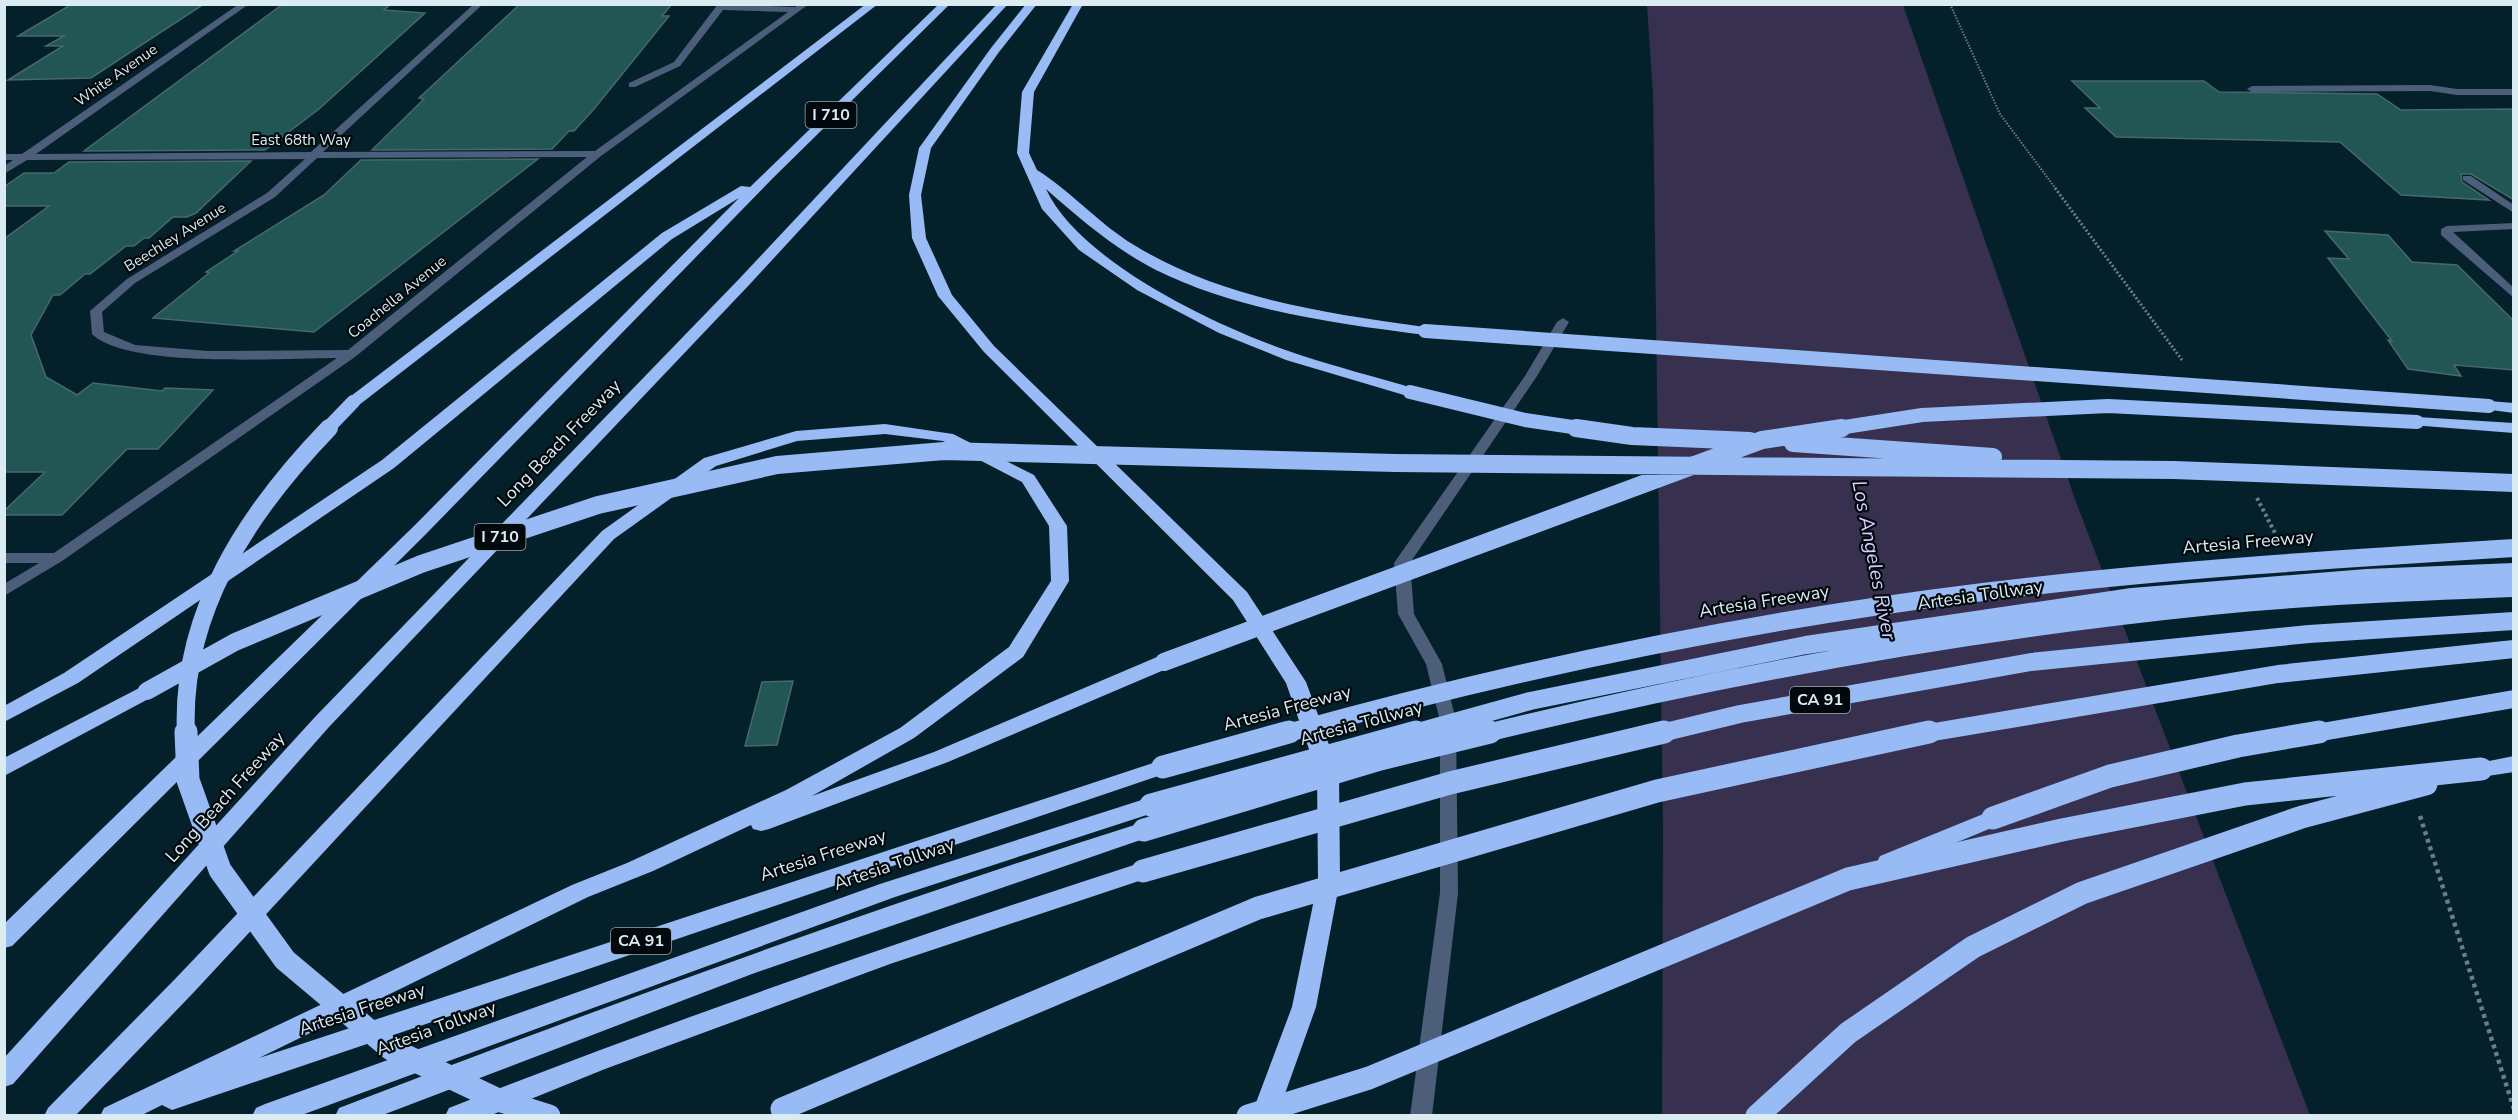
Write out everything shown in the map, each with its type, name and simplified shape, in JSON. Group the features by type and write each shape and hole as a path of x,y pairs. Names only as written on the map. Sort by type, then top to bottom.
{"highway":[{"path":"549,1116 498,1100 391,1049 285,960 220,870 188,780 184,698 200,619 236,545 286,471 353,402 873,4"},
{"name":"Long Beach Freeway","path":"4,939 420,530 769,175 945,4"},
{"name":"Long Beach Freeway","path":"4,1076 322,722 746,281 1003,4"},
{"path":"1032,4 988,59 925,148 915,195 919,238 945,296 989,349 1240,596 1296,682 1328,772 1329,880 1304,1007 1264,1116"},
{"path":"1078,4 1028,92 1023,153 1047,206 1084,247 1142,286 1224,330 1252,342 1291,357 1410,392 1525,420 1632,436 1784,442 2174,470"},
{"path":"1029,170 1128,247 1175,272 1235,295 1324,317 1425,330 2514,408"},
{"path":"4,715 71,678 388,464 667,236 769,175"},
{"path":"112,1116 580,891 941,757 1164,662 1762,440 1922,415 2108,406 2507,428"},
{"path":"57,1116 185,985 608,535 710,462 796,436 885,429 947,437 1028,479 1059,525 1060,581 1016,652 907,733 794,796 635,869"},
{"path":"4,768 235,642 421,564 598,505 777,465 944,451 1395,463 2174,470 2514,483"},
{"name":"Artesia Freeway","path":"119,1116 1163,767 1409,699 1707,634 1994,591 2244,565 2514,548"},
{"name":"Artesia Tollway","path":"265,1116 888,890 1151,805 1530,701 1806,645 2132,597 2367,578 2514,572"},
{"path":"348,1116 588,1023 955,891 1144,830 1380,759 1523,724 1791,667 1932,642 2211,606 2410,592 2514,588"},
{"name":"CA 91","path":"458,1116 596,1062 884,956 1143,872 1450,783 1740,714 2031,662 2309,634 2514,621"},
{"path":"776,1112 1258,908 1657,790 1957,726 2278,674 2514,649"},
{"path":"1248,1116 1369,1078 1993,818 2110,776 2238,746 2514,699"},
{"path":"1848,879 2062,830 2245,794 2514,764"},
{"path":"1757,1116 1848,1033 1973,947 2082,893 2302,817 2481,769"}],"street":[{"name":"White Avenue","path":"4,171 245,4"},
{"name":"Beechley Avenue","path":"351,354 208,355 133,349 98,334 96,311 131,281 271,195 479,4"},
{"path":"632,85 677,64 722,6 801,7"},
{"name":"Coachella Avenue","path":"4,591 57,558 351,354 597,154 801,7"},
{"path":"2252,89 2430,88 2457,92 2514,92"},
{"name":"East 68th Way","path":"4,157 597,154"},
{"path":"2467,178 2514,210"},
{"path":"2514,226 2464,226 2447,229 2446,235 2514,295"},
{"path":"1421,1116 1449,893 1448,721 1434,664 1406,614 1402,563 1518,395 1563,322"},
{"path":"4,558 57,558"}],"water":[{"name":"Los Angeles River","path":"1647,5 1903,5 2076,502 2310,1115 1662,1115 1663,828 1653,94"}],"building":[{"path":"72,4 204,4 91,78 8,80 63,46 46,46 64,36 18,36"},
{"path":"283,4 391,4 384,10 425,13 319,109 265,150 84,151"},
{"path":"520,4 672,4 662,16 669,16 594,109 574,131 569,131 552,149 372,150 424,99 419,98"},
{"path":"2072,81 2204,81 2219,92 2377,94 2401,110 2514,109 2514,200 2471,174 2461,174 2462,182 2489,200 2401,195 2340,142 2116,137 2085,108 2100,108"},
{"path":"538,159 314,332 153,318 209,273 206,272 238,251 234,251 324,195 361,160"},
{"path":"251,161 196,213 187,217 173,217 149,238 144,238 134,246 126,246 90,274 85,274 60,295 53,295 31,335 46,377 77,395 93,383 162,391 165,388 213,390 158,449 127,449 62,515 4,515 4,511 45,472 4,472 4,239 49,206 4,206 4,187 24,173 54,173 69,162"},
{"path":"2325,231 2388,235 2412,262 2457,265 2514,321 2514,370 2454,365 2461,376 2408,369 2388,340 2392,341 2328,258 2349,259"},
{"path":"793,681 777,745 745,746 762,682"}]}
